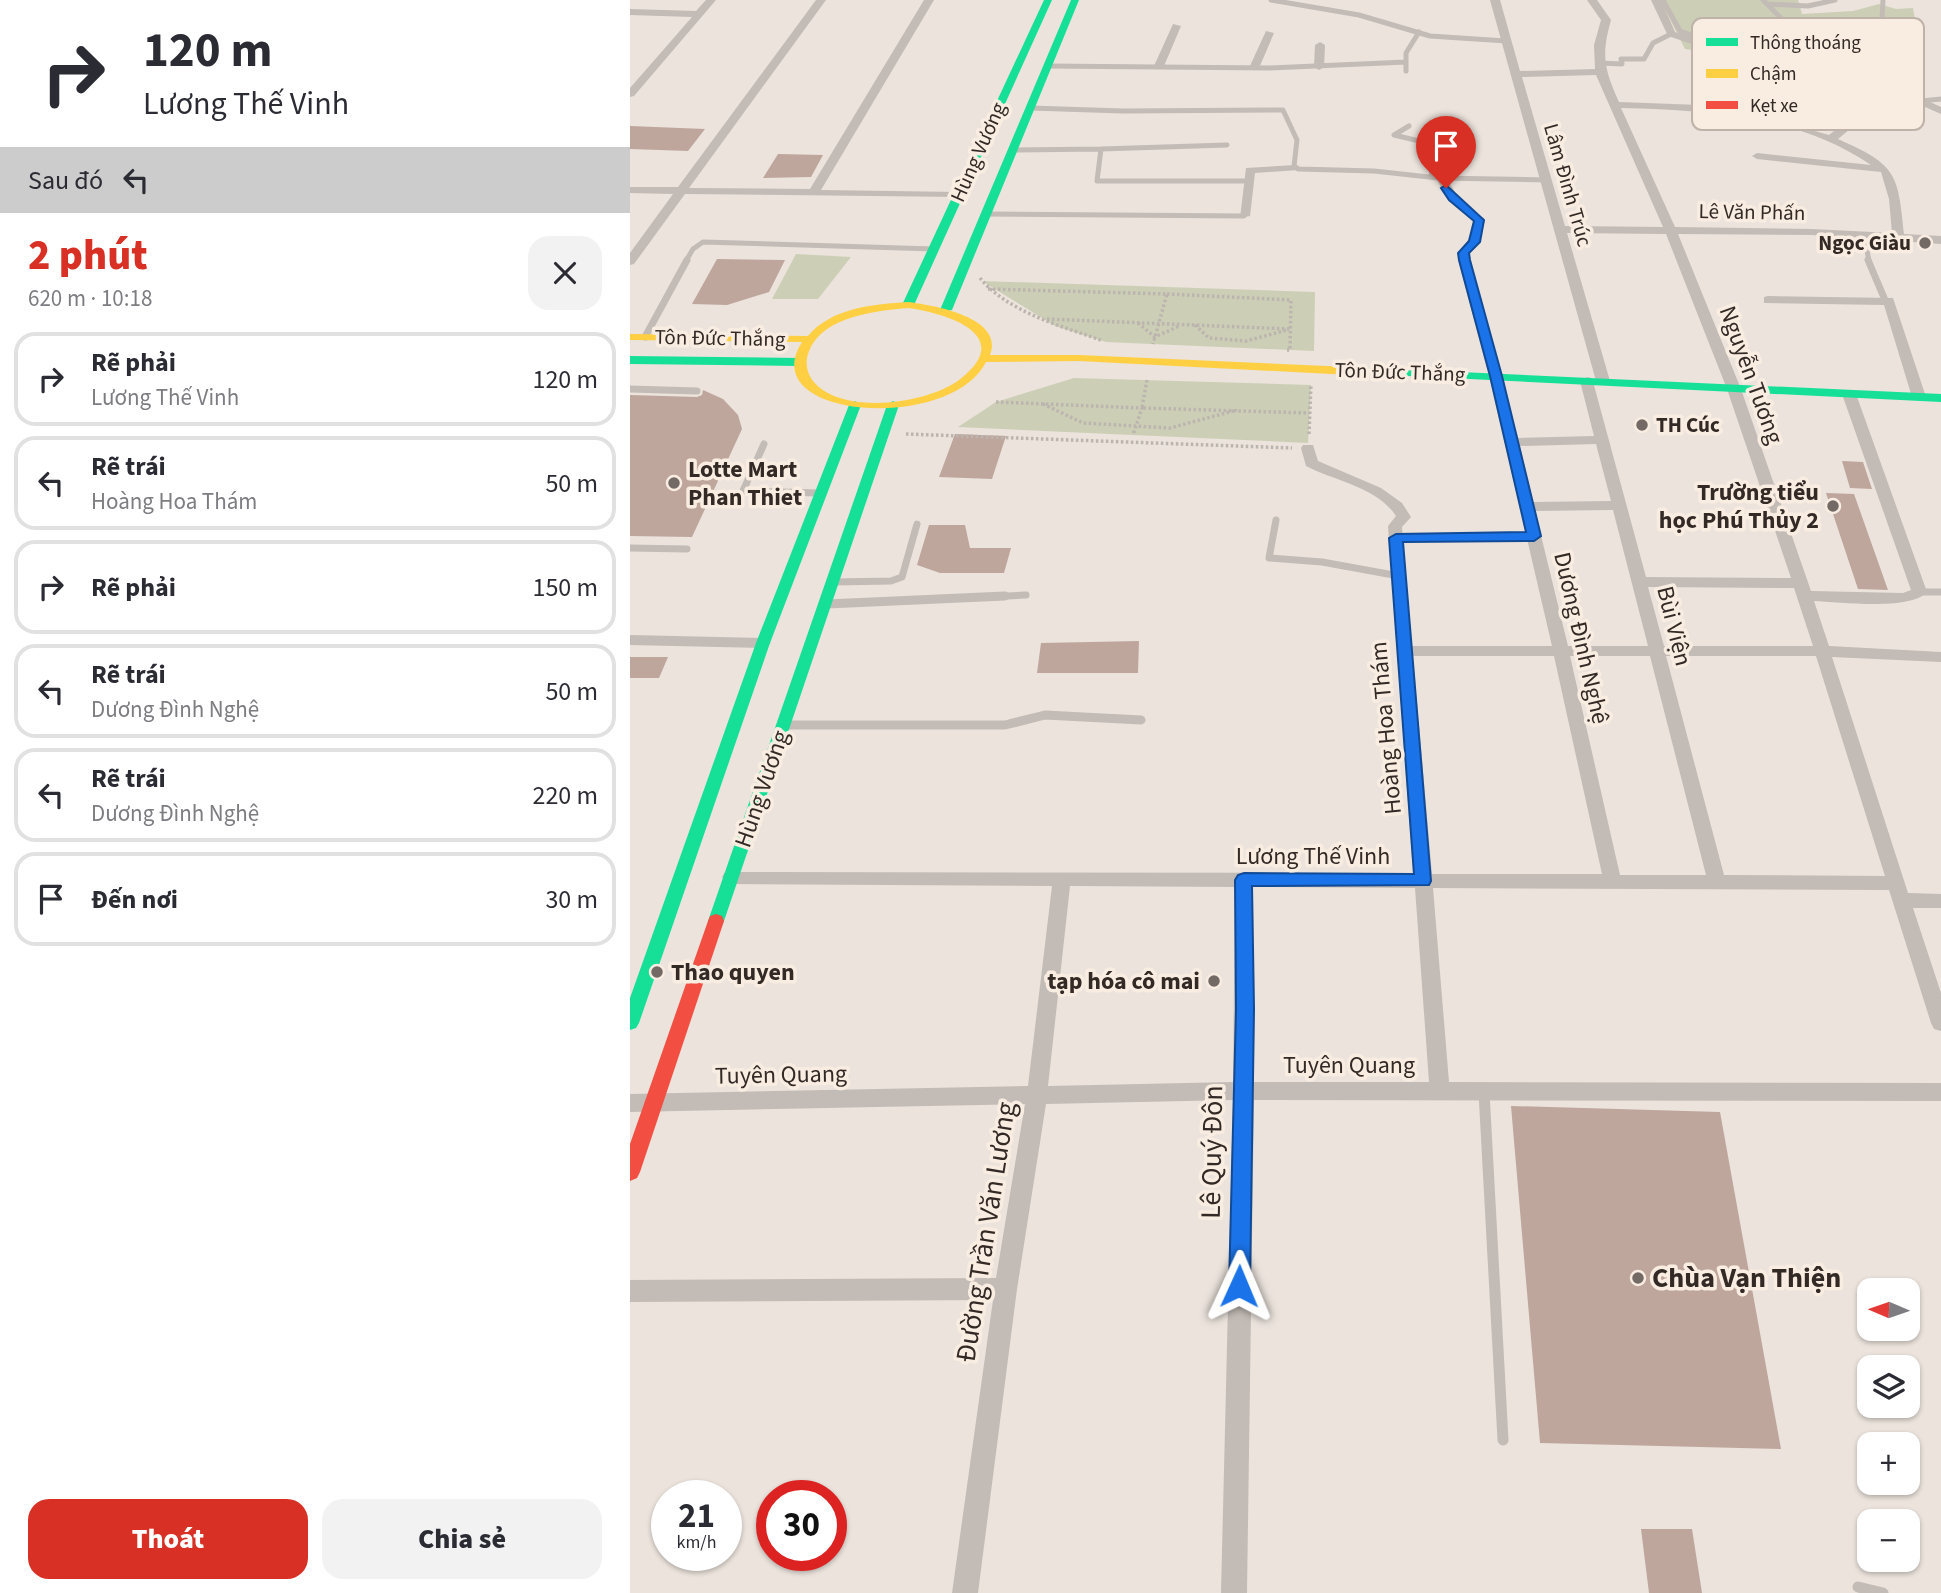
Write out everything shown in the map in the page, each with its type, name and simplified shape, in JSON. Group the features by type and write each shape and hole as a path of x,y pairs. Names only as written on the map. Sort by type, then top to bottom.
{"main road":[{"name":"Hùng Vương","path":"908,305 1048,0"},
{"name":"Hùng Vương","path":"946,310 1075,0"},
{"path":"1017,66 1047,66"},
{"path":"908,305 946,310 966,318 980,330 986,344 984,359 972,375 952,389 924,400 893,405 855,405 830,399 812,389 801,376 798,362 802,350 810,339 824,328 862,311 908,305"},
{"name":"Tôn Đức Thắng","path":"637,337 810,339"},
{"name":"Tôn Đức Thắng","path":"984,359 1079,358 1941,398"},
{"name":"Tôn Đức Thắng","path":"630,360 798,362"},
{"name":"Hùng Vương","path":"630,1023 763,643 855,405"},
{"name":"Hùng Vương","path":"630,1172 893,405"}],"street":[{"path":"630,94 710,0"},
{"path":"630,261 821,0"},
{"path":"814,192 929,0"},
{"name":"Lâm Đình Trúc","path":"1495,0 1562,229 1595,381"},
{"path":"1515,74 1600,68 1599,45 1606,20 1592,0"},
{"path":"1656,0 1671,34 1692,41"},
{"path":"630,12 699,14"},
{"path":"1159,66 1176,26"},
{"path":"1254,68 1269,33"},
{"path":"1319,67 1320,45"},
{"name":"Nguyễn Tương","path":"1600,68 1672,229 1734,388 1802,589 1941,1023"},
{"path":"1924,102 1941,111"},
{"path":"1615,105 1692,111"},
{"path":"1798,130 1831,139 1884,169 1895,199 1898,237"},
{"path":"1831,139 1842,130"},
{"path":"1757,156 1884,169"},
{"path":"1244,216 1252,169 1295,168"},
{"name":"Dương Đình Nghệ","path":"1437,178 1452,198 1479,220 1474,242 1464,253 1464,260 1496,376 1613,882"},
{"path":"630,191 958,195"},
{"name":"Lê Văn Phấn","path":"1562,229 1672,229 1941,240"},
{"path":"1768,300 1885,300 1891,303 1908,369 1919,397"},
{"name":"Bùi Viện","path":"1595,381 1601,440 1717,882"},
{"path":"1640,582 1802,589 1905,598 1919,592 1849,394"},
{"path":"1511,442 1601,440"},
{"name":"Hoàng Hoa Thám","path":"1308,448 1311,463 1329,474 1373,489 1399,507 1404,516 1395,532 1440,1092"},
{"path":"1527,507 1619,505"},
{"path":"630,640 763,643"},
{"path":"1405,651 1821,651 1941,657"},
{"name":"Lương Thế Vinh","path":"731,877 1717,882 1898,891 1941,901"},
{"name":"Đường Trần Văn Lương","path":"965,1593 1006,1289 1037,1095 1062,879"},
{"name":"Lê Quý Đôn","path":"1234,1593 1245,1009 1244,880"},
{"name":"Tuyên Quang","path":"630,1103 1243,1091 1941,1092"},
{"path":"630,1291 1006,1289"}],"lane":[{"path":"1271,0 1359,15 1446,38 1506,41"},
{"path":"1663,0 1680,31 1692,35"},
{"path":"1765,2 1808,6 1835,0"},
{"path":"1882,18 1883,0"},
{"path":"1765,2 1781,18"},
{"path":"1406,71 1406,53 1419,32"},
{"path":"1600,68 1622,64 1621,59 1644,58 1653,43 1671,34"},
{"path":"1047,66 1254,68 1406,62"},
{"path":"1030,108 1123,111 1283,110 1287,114 1290,132 1297,140 1295,168 1374,171 1437,178 1547,180"},
{"path":"1409,126 1394,135 1436,145 1437,178"},
{"path":"1012,150 1227,145"},
{"path":"1101,149 1097,181 1248,181"},
{"path":"986,214 1244,216"},
{"path":"1864,235 1869,264 1885,300"},
{"path":"637,337 693,249 703,242 934,249"},
{"path":"630,389 696,391"},
{"path":"764,444 743,491 821,493"},
{"path":"1276,520 1269,558 1322,562 1399,576"},
{"path":"833,582 891,581 902,577 918,524"},
{"path":"1395,532 1534,536"},
{"path":"630,548 687,549"},
{"path":"1919,592 1941,592"},
{"path":"825,604 1026,595"},
{"path":"783,725 1005,726 1045,715 1141,720"},
{"path":"1484,1091 1503,1440"},
{"path":"1858,1587 1883,1593"}],"path":[{"path":"978,274 985,289 1043,319 1106,342"},
{"path":"985,289 1291,300 1290,350 1277,349"},
{"path":"1141,343 1153,344 1167,294"},
{"path":"1043,319 1291,329"},
{"path":"1138,323 1155,337"},
{"path":"1155,337 1183,325"},
{"path":"1195,325 1209,338 1247,341 1291,329"},
{"path":"884,433 1308,448 1312,368"},
{"path":"1133,435 1147,380"},
{"path":"996,402 1310,413"},
{"path":"1043,404 1083,423 1170,428 1237,410"}],"green space":[{"path":"1660,0 1798,0 1802,14 1853,11 1879,4 1896,9 1913,8 1915,18 1692,18 1692,50 1685,49"},
{"path":"796,254 851,257 818,299 772,299"},
{"path":"982,281 1315,292 1314,351 1106,342 1055,326"},
{"path":"1074,378 1311,385 1308,443 958,427 996,402"}],"building":[{"path":"630,126 705,129 688,151 630,149"},
{"path":"778,154 823,155 811,177 763,178"},
{"path":"717,259 785,260 769,292 727,305 692,304"},
{"name":"Lotte Mart Phan Thiet","path":"703,390 723,399 738,415 742,429 692,537 630,536 630,395 697,397 702,395"},
{"path":"955,434 1006,436 992,479 939,477"},
{"path":"1842,461 1863,462 1872,489 1850,488"},
{"path":"1826,493 1854,494 1888,590 1858,589"},
{"path":"929,525 965,525 970,548 1011,548 1004,573 940,573 917,565"},
{"path":"1139,641 1138,673 1037,673 1041,643"},
{"path":"630,657 668,657 659,678 630,678"},
{"name":"Chùa Vạn Thiện","path":"1511,1106 1720,1112 1781,1449 1540,1443"},
{"path":"1641,1529 1692,1529 1702,1593 1649,1593"}],"traffic: fast":[{"path":"908,305 1048,0"},
{"path":"946,310 1075,0"},
{"path":"630,360 798,362"},
{"path":"1350,371 1941,398"},
{"path":"630,1023 763,643 855,405"},
{"path":"716,921 893,405"}],"traffic: slow":[{"path":"908,305 951,314 978,328 985,338 986,351 979,366 965,381 934,397 885,405 847,403 829,398 806,381 800,358 805,346 815,334 849,315 908,305"},
{"path":"630,337 810,339"},
{"path":"984,359 1079,358 1350,371"}],"traffic: jam":[{"path":"630,1172 716,921"}],"place":[{"name":"Ngọc Giàu","path":"1925,243"},
{"name":"TH Cúc","path":"1642,425"},
{"name":"Lotte Mart Phan Thiet","path":"674,483"},
{"name":"Trường tiểu học Phú Thủy 2","path":"1833,506"},
{"name":"Thao quyen","path":"657,972"},
{"name":"tạp hóa cô mai","path":"1214,981"},
{"name":"Chùa Vạn Thiện","path":"1638,1278"}],"route":[{"path":"1239,1286 1245,1009 1244,880 1423,881 1396,538 1534,536 1496,376 1464,260 1464,253 1474,242 1479,220 1452,198 1446,188"}]}
